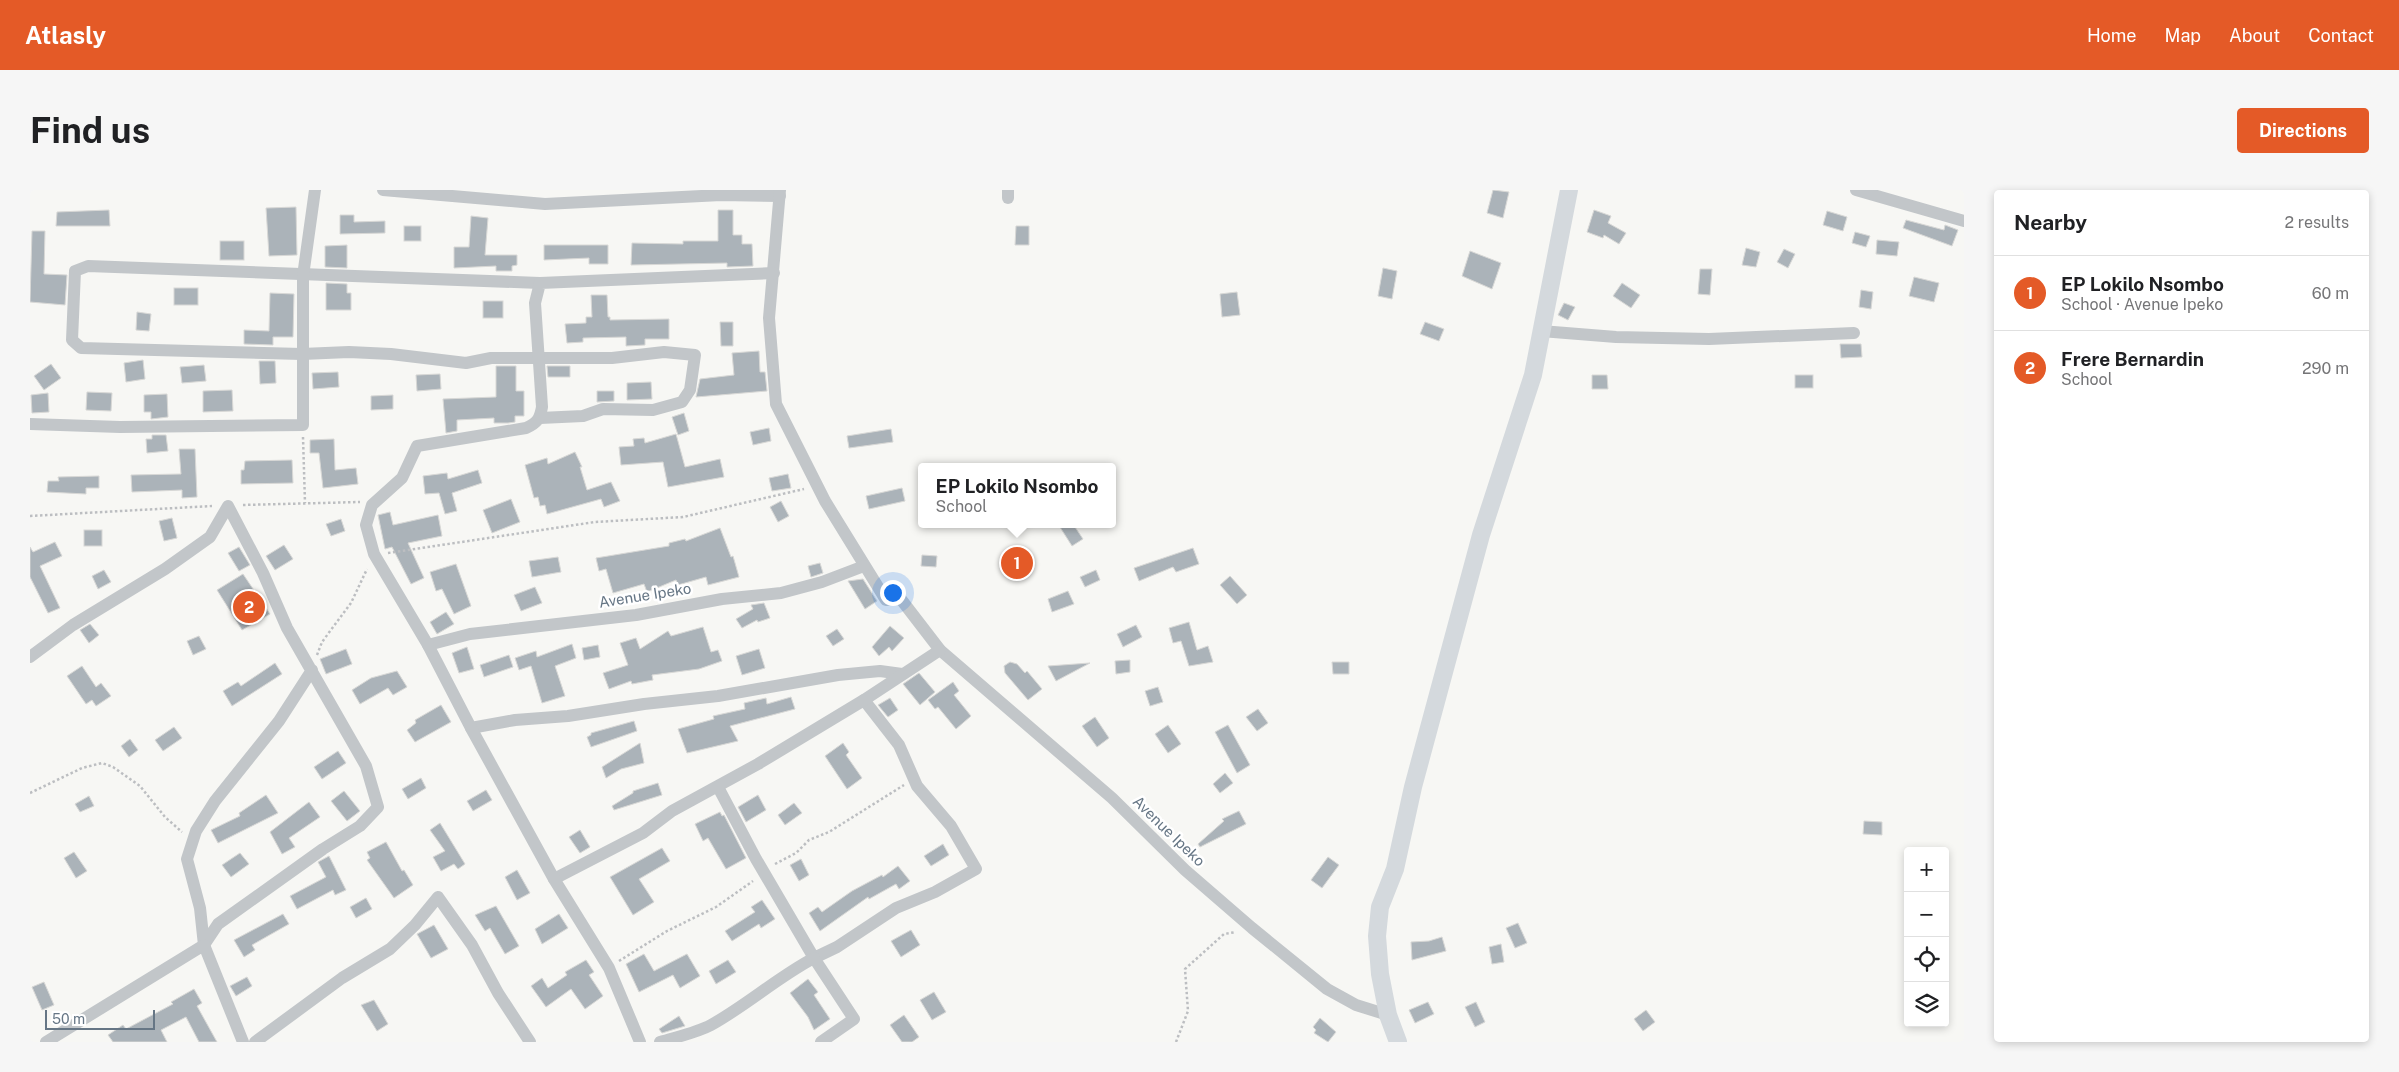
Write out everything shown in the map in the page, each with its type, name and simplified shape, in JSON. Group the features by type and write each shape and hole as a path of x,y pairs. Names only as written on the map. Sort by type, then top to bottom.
{"street":[{"path":"30,424 120,426 303,425 303,276 315,190"},
{"path":"383,190 545,204 780,193"},
{"path":"1398,1042 1388,1015 1380,974 1377,936 1380,907 1394,869 1413,787 1481,535 1533,375 1569,190"},
{"path":"1856,190 1964,221"},
{"name":"Avenue Ipeko","path":"780,193 769,318 776,404 817,486 886,600 900,598 940,650 1112,798 1185,870 1252,928 1327,990 1356,1005 1388,1015"},
{"path":"540,418 583,416 603,409 653,410 682,402 690,390 695,355 664,352 612,358 491,358 466,363 382,354 302,354 81,348 72,340 75,271 80,267 540,283 774,273"},
{"path":"540,283 535,303 542,407 540,418 535,424 526,428 417,446 402,478 372,505 366,525 374,554 428,645 554,879 608,968 640,1042"},
{"path":"1541,332 1616,337 1709,338 1854,333"},
{"path":"30,657 73,625 165,569 210,537 228,506"},
{"path":"46,1042 204,945 218,924 323,849 360,826 378,807 366,766 287,628 263,573 228,506"},
{"name":"Avenue Ipeko","path":"428,645 470,634 636,615 722,599 781,593 822,582 864,566"},
{"path":"554,879 643,833 672,811 718,787 864,700 940,650"},
{"path":"243,1042 204,945 200,908 187,859 196,832 214,801 279,721 312,670"},
{"path":"471,728 515,720 568,716 644,704 718,696 838,675 880,671 902,674"},
{"path":"660,1042 710,1025 778,982 794,968 837,947 896,908 935,892 976,869 951,826 917,786 899,745 864,700"},
{"path":"718,787 756,859 814,958 854,1019 822,1042"},
{"path":"255,1042 342,978 390,949 438,897 472,946 498,993 530,1042"}],"path":[{"path":"303,425 305,503"},
{"path":"312,670 322,642 351,603 374,554 595,522 683,517 817,486"},
{"path":"30,516 376,501"},
{"path":"30,793 82,768 102,763 114,767 140,786 165,817 179,829 192,845"},
{"path":"1176,1042 1188,1011 1185,969 1224,934 1252,928"}],"building":[{"path":"1493,190 1509,192 1503,218 1487,213"},
{"path":"296,207 297,255 269,256 266,208"},
{"path":"109,210 110,226 56,226 57,212"},
{"path":"718,210 733,210 733,235 742,235 742,244 752,244 753,266 727,267 727,263 631,265 632,243 683,244 683,241 718,241"},
{"path":"1594,210 1611,216 1608,223 1626,233 1619,244 1604,235 1603,238 1587,232"},
{"path":"1827,211 1847,217 1843,231 1823,225"},
{"path":"340,215 354,215 354,222 385,221 385,233 340,234"},
{"path":"471,216 488,218 485,255 517,255 517,265 512,266 512,271 496,271 496,266 454,268 454,247 469,247"},
{"path":"1906,220 1944,230 1945,225 1958,230 1952,246 1903,228"},
{"path":"404,226 421,226 421,241 404,241"},
{"path":"1016,226 1029,226 1029,245 1015,245"},
{"path":"32,231 45,231 44,274 67,275 65,305 30,302"},
{"path":"1855,232 1870,236 1866,247 1852,243"},
{"path":"1877,240 1899,242 1897,256 1876,254"},
{"path":"220,241 244,241 244,260 220,260"},
{"path":"347,245 347,268 325,267 325,246"},
{"path":"544,245 608,245 608,264 589,264 589,258 544,260"},
{"path":"1746,248 1760,252 1756,267 1742,265"},
{"path":"1784,249 1795,254 1788,268 1777,262"},
{"path":"1470,251 1501,263 1492,289 1462,276"},
{"path":"1383,268 1397,271 1392,299 1378,296"},
{"path":"1700,269 1712,269 1710,295 1698,294"},
{"path":"1914,277 1939,283 1934,302 1909,296"},
{"path":"326,283 347,284 347,293 351,293 351,310 326,310"},
{"path":"1622,283 1640,295 1631,308 1613,296"},
{"path":"174,288 198,288 198,305 174,305"},
{"path":"1861,290 1873,292 1871,309 1859,307"},
{"path":"1237,292 1240,315 1222,317 1220,294"},
{"path":"270,293 294,294 293,337 273,337 273,345 244,344 244,330 269,331"},
{"path":"591,295 607,295 608,317 610,317 610,320 669,319 669,339 645,339 645,345 626,346 626,337 583,338 583,342 567,343 565,324 586,323 586,317 592,317"},
{"path":"483,301 503,301 503,318 483,318"},
{"path":"1564,303 1575,307 1568,320 1558,315"},
{"path":"137,312 151,314 149,331 136,330"},
{"path":"720,322 733,322 733,346 721,346"},
{"path":"1425,322 1444,329 1439,341 1420,334"},
{"path":"1840,344 1861,344 1862,357 1841,358"},
{"path":"759,351 760,372 765,372 767,391 696,397 700,379 734,375 732,353"},
{"path":"143,360 145,379 126,382 124,363"},
{"path":"259,361 275,361 276,383 260,384"},
{"path":"51,364 61,378 44,390 34,376"},
{"path":"204,365 206,381 182,383 180,367"},
{"path":"496,366 516,366 516,391 524,391 524,416 515,416 515,422 508,423 494,423 494,418 457,420 457,431 446,433 443,399 496,397"},
{"path":"547,366 570,366 570,377 548,377"},
{"path":"338,372 339,387 313,389 312,373"},
{"path":"440,374 441,389 417,391 416,375"},
{"path":"1592,375 1607,375 1608,389 1592,389"},
{"path":"1795,375 1813,375 1813,388 1795,388"},
{"path":"651,382 652,399 627,400 627,383"},
{"path":"232,390 233,411 203,412 203,391"},
{"path":"597,391 614,391 614,401 597,402"},
{"path":"87,392 112,393 111,411 86,410"},
{"path":"48,393 49,412 32,413 31,395"},
{"path":"167,394 168,417 151,419 151,412 144,412 144,395"},
{"path":"393,395 393,409 371,410 371,396"},
{"path":"684,413 689,431 678,435 672,417"},
{"path":"769,428 771,441 753,445 750,432"},
{"path":"891,429 893,442 849,448 847,436"},
{"path":"676,434 685,467 720,459 724,477 668,487 663,462 621,465 619,447 634,446 633,439 644,438 645,443"},
{"path":"152,435 166,435 168,451 147,453 146,439 152,439"},
{"path":"334,439 335,470 356,468 358,484 323,488 319,453 310,453 310,440"},
{"path":"179,449 195,449 197,497 182,498 182,490 132,492 131,475 181,474"},
{"path":"575,452 582,467 580,467 587,490 611,482 620,501 604,507 601,499 547,514 545,505 540,506 538,497 534,498 525,465 547,458 548,464"},
{"path":"292,460 293,483 241,484 241,470 244,470 245,461"},
{"path":"478,470 482,483 452,493 457,511 445,514 439,493 425,494 423,476 447,473 448,479"},
{"path":"788,474 791,488 772,491 769,478"},
{"path":"99,476 99,488 86,488 86,494 47,492 48,481 59,481 58,477"},
{"path":"902,488 905,501 869,509 866,496"},
{"path":"511,499 520,522 492,533 483,510"},
{"path":"781,501 789,516 778,522 770,507"},
{"path":"390,512 393,525 438,515 442,536 408,543 424,578 411,584 392,547 385,549 378,515"},
{"path":"172,518 177,538 164,541 159,521"},
{"path":"341,519 345,531 331,536 326,524"},
{"path":"720,528 731,557 733,556 739,577 708,585 706,577 678,585 676,580 647,592 644,584 613,593 606,569 599,571 596,558 669,546 669,543 685,539 686,541"},
{"path":"1061,528 1076,528 1083,539 1072,546"},
{"path":"84,530 102,530 102,546 84,546"},
{"path":"55,542 62,556 40,566 60,608 48,613 30,577 30,547 33,552"},
{"path":"284,545 293,559 275,570 266,556"},
{"path":"239,547 250,565 239,571 228,553"},
{"path":"1193,548 1199,564 1176,572 1173,567 1139,581 1134,568"},
{"path":"922,555 937,556 936,567 921,566"},
{"path":"558,557 561,572 532,577 529,561"},
{"path":"820,563 823,573 811,577 808,566"},
{"path":"456,564 471,606 454,614 442,589 436,591 430,572"},
{"path":"104,570 111,582 98,589 92,576"},
{"path":"1096,570 1100,580 1085,587 1080,577"},
{"path":"243,574 270,614 242,630 217,590"},
{"path":"1230,576 1247,595 1237,604 1220,585"},
{"path":"863,579 877,601 865,609 848,581"},
{"path":"535,587 542,603 521,611 514,595"},
{"path":"1068,591 1074,604 1052,612 1048,599"},
{"path":"764,603 770,618 758,622 757,620 742,628 736,619 753,609 751,605"},
{"path":"446,612 454,624 437,634 430,622"},
{"path":"1189,622 1197,650 1208,646 1213,662 1189,666 1181,641 1173,643 1169,628"},
{"path":"90,624 99,635 89,643 80,630"},
{"path":"1136,625 1142,637 1123,647 1117,634"},
{"path":"890,626 904,638 892,651 889,647 879,656 872,647"},
{"path":"703,627 711,652 718,650 722,661 699,669 652,675 653,680 632,684 631,681 609,689 603,673 628,665 620,643 636,638 640,649 668,631 671,636"},
{"path":"837,629 844,639 833,646 826,636"},
{"path":"199,636 206,649 193,655 187,641"},
{"path":"572,644 576,658 555,666 565,696 542,703 531,666 519,670 515,658 536,651 537,657"},
{"path":"598,645 600,657 584,660 582,648"},
{"path":"467,647 474,669 459,673 452,653"},
{"path":"346,649 352,664 326,674 320,659"},
{"path":"759,649 765,668 742,675 736,656"},
{"path":"509,655 513,667 484,677 480,665"},
{"path":"1130,660 1130,672 1116,674 1115,661"},
{"path":"1010,662 1017,664 1025,673 1027,671 1042,689 1028,700 1005,673 1004,666"},
{"path":"1332,662 1349,662 1349,674 1333,674"},
{"path":"275,663 282,674 232,706 223,691 238,682 241,686"},
{"path":"1090,663 1056,681 1048,666"},
{"path":"82,666 96,687 101,683 111,696 96,706 92,700 86,704 67,676"},
{"path":"397,671 407,687 393,695 388,688 360,704 352,690 371,678"},
{"path":"919,673 935,692 920,705 903,684"},
{"path":"953,682 959,691 954,695 971,716 956,729 938,707 935,709 928,700"},
{"path":"1158,687 1163,702 1150,706 1145,691"},
{"path":"791,697 795,709 730,726 738,741 687,753 678,729 714,719 713,716 745,709 744,703 766,698 767,704"},
{"path":"890,698 898,710 888,717 878,705"},
{"path":"441,705 451,722 415,742 407,730 416,723 415,720"},
{"path":"1258,709 1268,723 1257,731 1246,717"},
{"path":"1095,717 1109,738 1097,747 1082,726"},
{"path":"634,721 637,731 591,747 587,737 591,733"},
{"path":"1168,725 1181,744 1168,753 1155,734"},
{"path":"1228,725 1250,765 1237,773 1215,732"},
{"path":"174,727 182,738 163,751 155,740"},
{"path":"130,739 138,750 129,757 121,746"},
{"path":"640,743 644,763 621,769 606,778 602,767"},
{"path":"843,743 849,752 846,755 862,778 847,789 825,756"},
{"path":"338,751 346,763 322,779 314,767"},
{"path":"1225,773 1233,783 1220,793 1213,784"},
{"path":"421,778 426,788 408,799 402,789"},
{"path":"658,783 662,795 614,810 612,806 633,793 633,791"},
{"path":"486,790 492,800 473,811 467,801"},
{"path":"344,791 360,811 347,821 331,801"},
{"path":"266,795 278,813 218,843 211,830 240,816 239,813"},
{"path":"758,795 766,810 746,822 738,807"},
{"path":"89,796 94,806 80,812 75,804"},
{"path":"309,802 320,817 289,838 295,847 282,854 270,832"},
{"path":"794,803 802,813 785,825 778,815"},
{"path":"1239,811 1246,824 1200,847 1198,844 1224,821 1222,819"},
{"path":"720,812 722,816 724,815 746,858 726,869 708,838 703,841 695,824"},
{"path":"1864,821 1882,822 1882,835 1863,834"},
{"path":"440,823 465,864 458,869 454,864 441,871 433,857 445,851 430,830"},
{"path":"580,830 590,847 580,853 569,837"},
{"path":"386,842 402,871 404,870 413,885 394,898 367,860 370,858 367,852"},
{"path":"943,844 949,855 931,866 924,856"},
{"path":"662,848 670,861 639,879 654,902 633,915 610,877"},
{"path":"74,852 87,871 76,878 64,858"},
{"path":"240,853 249,864 231,877 222,865"},
{"path":"329,856 346,890 335,895 333,890 297,909 290,896 326,877 318,862"},
{"path":"1328,857 1339,865 1322,888 1311,880"},
{"path":"801,859 809,875 799,881 790,865"},
{"path":"898,866 910,881 899,889 896,884 869,899 868,897 820,931 809,913 818,907 822,912 852,891 882,875 883,877"},
{"path":"517,870 530,893 517,900 505,877"},
{"path":"366,898 372,909 356,918 350,907"},
{"path":"762,900 775,919 761,928 759,924 732,941 725,931 755,912 751,907"},
{"path":"496,906 519,946 505,954 490,928 485,931 475,915"},
{"path":"283,914 289,924 252,945 255,950 244,957 234,940"},
{"path":"559,914 568,928 542,944 535,929"},
{"path":"1518,923 1527,943 1515,948 1506,928"},
{"path":"434,925 448,949 431,958 417,934"},
{"path":"911,930 920,945 901,957 891,941"},
{"path":"1442,937 1446,951 1412,960 1411,942 1429,941"},
{"path":"1501,944 1504,962 1492,964 1489,947"},
{"path":"644,954 654,971 687,954 700,976 680,988 673,975 639,992 626,964"},
{"path":"586,960 594,972 589,975 603,996 585,1009 571,989 546,1007 531,986 542,978 548,988 567,975 565,972"},
{"path":"728,960 736,972 716,984 709,971"},
{"path":"247,977 252,986 236,996 230,986"},
{"path":"808,979 818,992 814,995 830,1019 814,1030 808,1017 790,993"},
{"path":"44,982 54,1005 42,1010 32,987"},
{"path":"194,989 202,1003 197,1006 217,1042 199,1042 186,1017 161,1030 167,1042 113,1042 108,1035 123,1025 126,1029 173,1004 171,1002"},
{"path":"934,992 946,1012 932,1020 920,1000"},
{"path":"374,1000 388,1024 377,1031 361,1005"},
{"path":"1428,1002 1434,1014 1415,1023 1409,1010"},
{"path":"1476,1002 1485,1022 1475,1027 1465,1007"},
{"path":"1646,1010 1655,1022 1643,1031 1634,1019"},
{"path":"904,1015 919,1037 912,1042 902,1042 890,1025"},
{"path":"679,1016 685,1026 662,1033 659,1029"},
{"path":"1320,1018 1336,1032 1328,1042 1314,1033 1316,1030 1313,1027"}],"place":[{"name":"EP Lokilo Nsombo","path":"1017,563"},
{"name":"Frere Bernardin","path":"249,607"}]}
